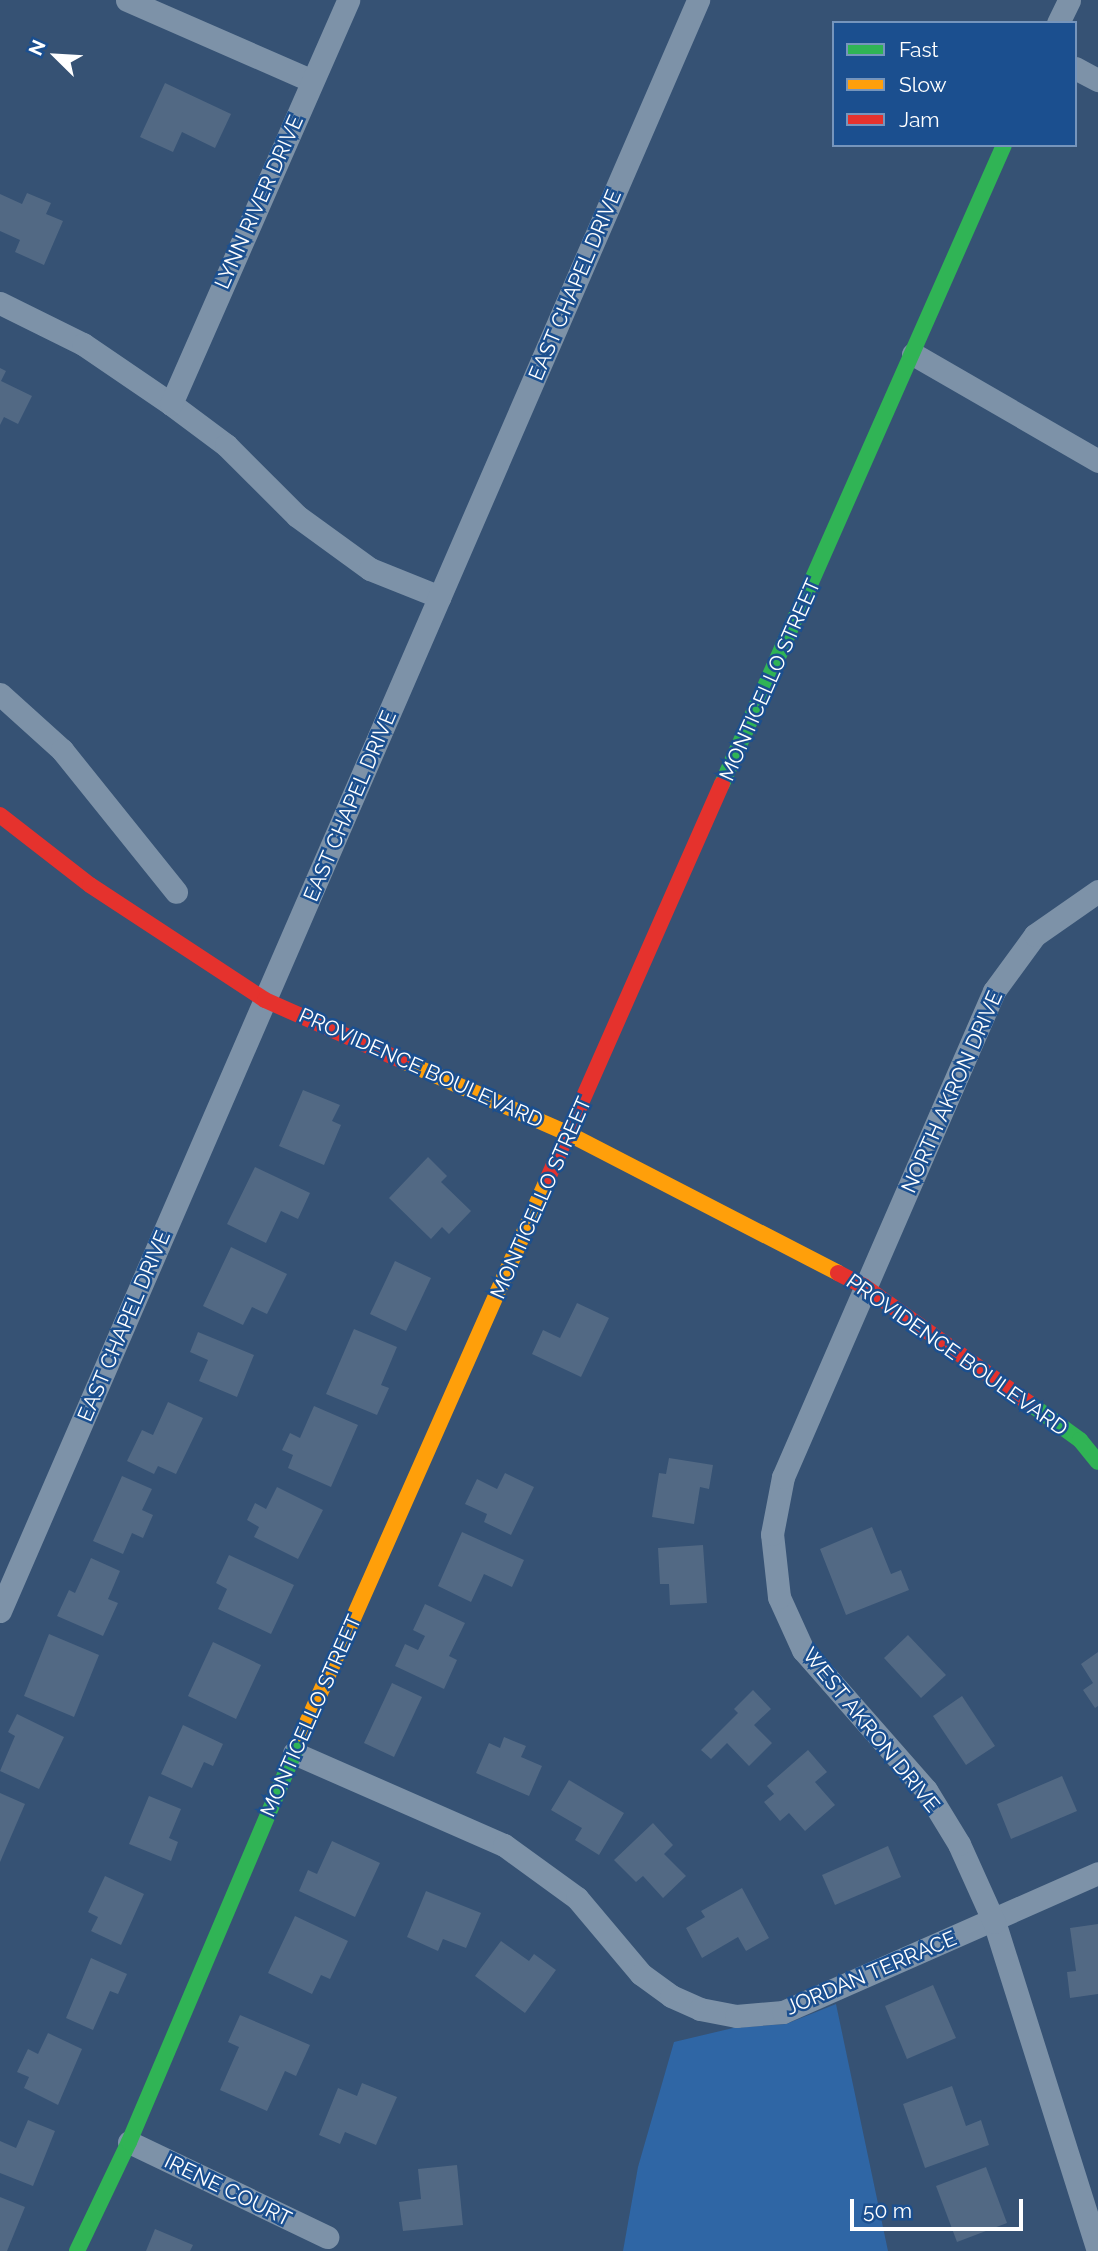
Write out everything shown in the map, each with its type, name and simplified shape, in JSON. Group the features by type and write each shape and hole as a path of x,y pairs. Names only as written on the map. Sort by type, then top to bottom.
{"street":[{"path":"127,0 187,22 312,81"},
{"name":"LYNN RIVER DRIVE","path":"171,404 348,0"},
{"name":"EAST CHAPEL DRIVE","path":"0,1611 698,0"},
{"path":"1059,21 1069,0"},
{"path":"1077,69 1098,80"},
{"name":"MONTICELLO STREET","path":"77,2251 130,2142 294,1753 1003,147"},
{"path":"0,303 83,344 171,404 226,445 297,516 370,569 440,597"},
{"path":"913,354 1098,461"},
{"path":"0,694 62,750 177,892"},
{"name":"PROVIDENCE BOULEVARD","path":"0,815 100,892 265,1000 569,1134 865,1287 1080,1440 1098,1462"},
{"name":"NORTH AKRON DRIVE","path":"865,1287 995,991 1035,935 1098,891"},
{"name":"WEST AKRON DRIVE","path":"865,1287 783,1477 772,1534 779,1597 803,1650 926,1790 959,1844 994,1922 1097,2251"},
{"name":"JORDAN TERRACE","path":"294,1753 504,1845 577,1898 641,1974 671,1996 700,2009 736,2016 783,2012 846,1981 994,1922 1098,1873"},
{"name":"IRENE COURT","path":"130,2142 327,2238"}],"shaded area":[{"path":"836,2004 888,2251 623,2251 638,2167 674,2042 733,2028 786,2024"}],"building":[{"path":"165,83 231,114 215,148 182,132 173,152 140,137"},
{"path":"27,193 51,203 46,214 63,221 44,265 15,252 20,240 0,231 0,194 22,204"},
{"path":"0,368 6,371 1,381 32,396 18,424 4,417 0,425"},
{"path":"303,1090 340,1105 332,1121 341,1125 324,1165 279,1146"},
{"path":"428,1157 447,1176 441,1182 471,1211 449,1234 442,1227 431,1239 389,1198"},
{"path":"255,1167 310,1193 298,1219 281,1211 266,1243 227,1224"},
{"path":"231,1247 287,1274 267,1314 252,1307 243,1325 203,1306"},
{"path":"395,1261 431,1278 406,1331 370,1314"},
{"path":"577,1303 609,1318 581,1377 532,1354 543,1330 560,1338"},
{"path":"354,1329 397,1347 381,1385 389,1388 377,1415 326,1394"},
{"path":"198,1332 254,1355 237,1397 199,1381 208,1360 190,1352"},
{"path":"168,1402 203,1418 176,1474 158,1466 154,1474 127,1461 142,1430 153,1435"},
{"path":"314,1406 358,1425 331,1487 288,1468 293,1455 282,1450 290,1433 300,1438"},
{"path":"669,1458 713,1465 709,1489 700,1487 694,1524 652,1517 659,1473 666,1474"},
{"path":"505,1473 534,1487 511,1535 484,1522 487,1514 465,1504 477,1479 497,1489"},
{"path":"122,1476 152,1489 142,1510 153,1515 143,1538 132,1533 123,1554 93,1541"},
{"path":"277,1487 323,1510 298,1559 254,1537 259,1527 247,1520 255,1503 266,1509"},
{"path":"872,1527 891,1574 901,1570 909,1590 846,1615 820,1549"},
{"path":"462,1532 524,1560 512,1587 484,1574 471,1602 438,1586"},
{"path":"703,1545 707,1603 670,1605 669,1584 660,1584 658,1548"},
{"path":"229,1555 294,1585 271,1634 218,1609 227,1589 216,1583"},
{"path":"91,1558 120,1571 108,1599 118,1603 103,1636 57,1616 69,1590 75,1593"},
{"path":"425,1604 465,1623 449,1656 457,1660 444,1689 395,1666 405,1644 418,1650 425,1636 413,1630"},
{"path":"49,1634 99,1655 74,1717 24,1696"},
{"path":"908,1635 946,1675 921,1698 884,1658"},
{"path":"213,1642 261,1665 236,1719 188,1696"},
{"path":"1098,1652 1098,1706 1095,1708 1083,1690 1093,1683 1081,1664"},
{"path":"392,1683 422,1697 394,1757 364,1743"},
{"path":"753,1690 771,1709 754,1725 772,1743 749,1766 727,1743 711,1759 701,1750 738,1713 734,1709"},
{"path":"962,1696 995,1746 966,1765 933,1716"},
{"path":"17,1714 64,1737 39,1789 0,1771 15,1736 8,1732"},
{"path":"183,1725 223,1744 213,1766 204,1762 192,1788 161,1774"},
{"path":"504,1737 526,1746 521,1757 542,1766 529,1796 476,1773 489,1743 500,1748"},
{"path":"808,1750 827,1772 815,1782 835,1805 805,1831 789,1813 780,1821 764,1802 774,1794 767,1786"},
{"path":"1062,1776 1077,1811 1011,1839 997,1804"},
{"path":"569,1780 624,1813 599,1855 575,1840 582,1828 551,1810"},
{"path":"0,1793 25,1804 0,1862"},
{"path":"149,1796 181,1809 169,1838 178,1842 171,1861 129,1844"},
{"path":"653,1823 673,1845 664,1854 686,1876 663,1898 643,1876 636,1882 614,1860"},
{"path":"332,1841 380,1863 355,1917 299,1891 308,1870 317,1874"},
{"path":"888,1846 901,1877 835,1905 822,1875"},
{"path":"105,1876 144,1894 121,1945 91,1931 98,1917 88,1912"},
{"path":"742,1888 769,1938 746,1951 738,1937 702,1958 686,1928 705,1917 701,1911"},
{"path":"426,1891 481,1913 466,1948 443,1939 438,1951 407,1937"},
{"path":"295,1916 348,1941 330,1979 321,1975 312,1994 268,1973"},
{"path":"1098,1924 1098,1994 1070,1998 1067,1972 1076,1971 1070,1928"},
{"path":"501,1941 529,1961 534,1954 556,1970 525,2013 475,1976"},
{"path":"91,1958 127,1974 118,1994 110,1991 93,2030 66,2018"},
{"path":"933,1985 956,2038 907,2059 885,2006"},
{"path":"240,2015 310,2045 296,2076 285,2071 267,2111 220,2090 239,2047 228,2042"},
{"path":"48,2033 82,2049 58,2105 24,2088 29,2077 17,2072 28,2049 38,2054"},
{"path":"362,2083 397,2097 376,2145 345,2132 340,2144 319,2135 338,2088 357,2096"},
{"path":"952,2086 966,2126 981,2120 989,2145 925,2168 903,2104"},
{"path":"28,2120 55,2131 33,2186 0,2173 0,2141 16,2148"},
{"path":"457,2165 463,2225 403,2231 399,2202 421,2199 418,2169"},
{"path":"986,2167 1007,2223 957,2242 936,2186"},
{"path":"0,2197 25,2207 7,2251 0,2251"},
{"path":"155,2229 193,2245 190,2251 146,2251"}],"traffic: fast":[{"path":"722,784 1003,147"},
{"path":"1029,1403 1080,1440 1098,1462"},
{"path":"77,2251 129,2142 302,1734"}],"traffic: slow":[{"path":"405,1062 569,1134 838,1273"},
{"path":"302,1734 548,1178"}],"traffic: jam":[{"path":"548,1178 722,784"},
{"path":"0,815 90,885 265,1000 405,1062"},
{"path":"838,1273 865,1287 1029,1403"}]}
